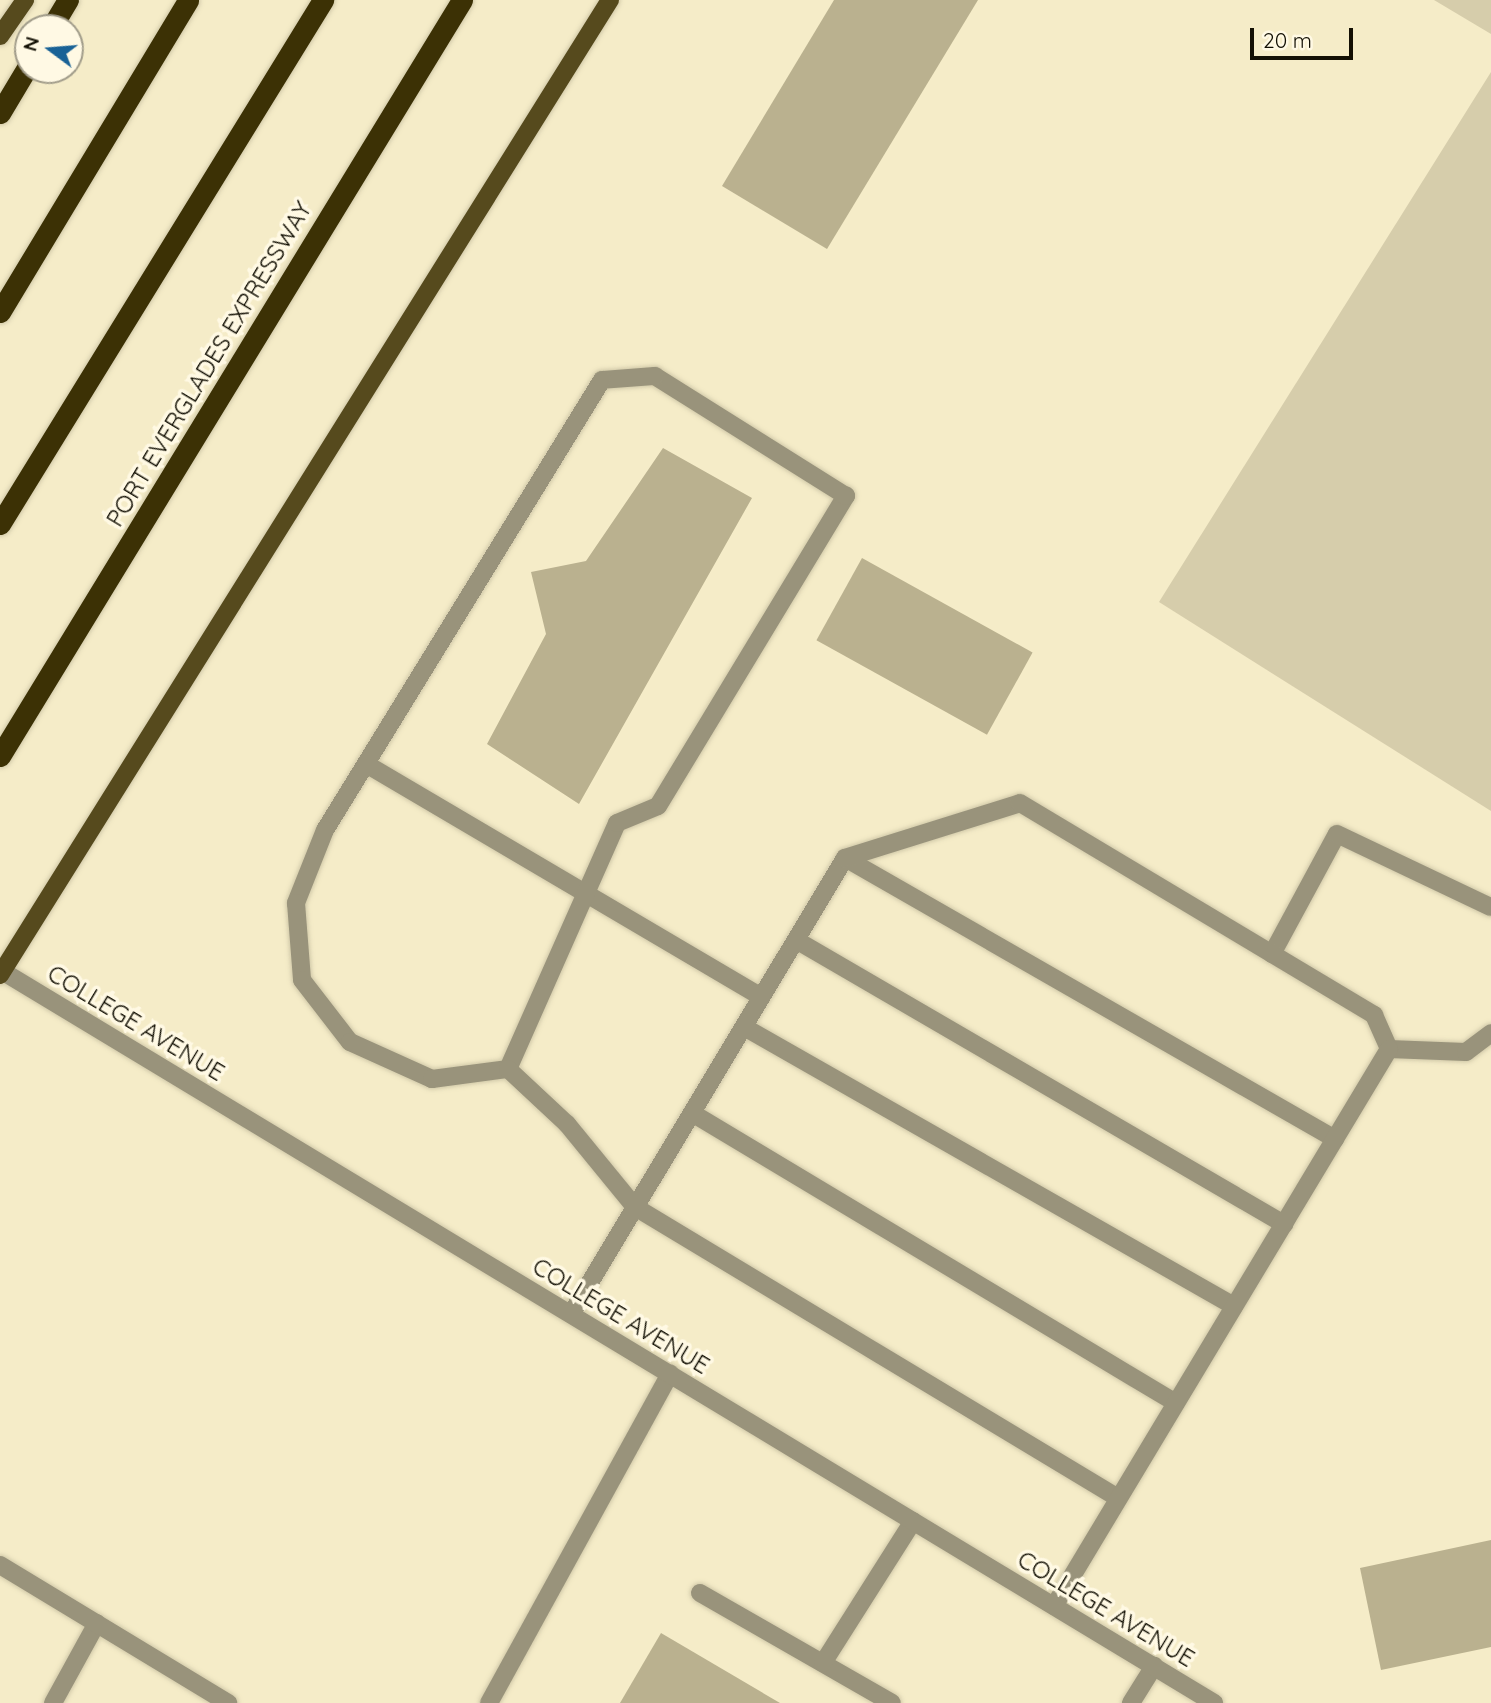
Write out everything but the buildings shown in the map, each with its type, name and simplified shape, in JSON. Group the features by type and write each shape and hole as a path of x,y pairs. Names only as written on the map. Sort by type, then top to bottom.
{"highway":[{"path":"0,312 188,0"},
{"path":"0,524 323,0"},
{"name":"PORT EVERGLADES EXPRESSWAY","path":"0,756 462,0"},
{"path":"0,113 17,84"}],"main road":[{"path":"0,36 25,0"},
{"path":"1,973 610,0"}],"street":[{"path":"655,376 846,496 658,806 617,823 508,1069 432,1079 350,1042 302,980 296,903 326,830 603,380 655,376"},
{"path":"366,764 762,997"},
{"path":"571,1314 845,858 1020,803 1374,1015 1389,1049"},
{"path":"1272,954 1337,834 1491,907"},
{"path":"845,858 1335,1139"},
{"path":"796,940 1284,1224"},
{"name":"COLLEGE AVENUE","path":"1,973 1214,1703"},
{"path":"744,1027 1234,1306"},
{"path":"1389,1049 1466,1052 1491,1033"},
{"path":"1054,1606 1389,1049"},
{"path":"508,1069 567,1124 635,1207 1118,1498"},
{"path":"692,1113 1176,1404"},
{"path":"489,1703 670,1374"},
{"path":"823,1663 913,1521"},
{"path":"0,1565 228,1703"},
{"path":"701,1593 892,1703"},
{"path":"53,1703 97,1623"},
{"path":"1131,1703 1154,1666"}],"shaded area":[{"path":"1434,0 1491,0 1491,34"},
{"path":"1491,72 1491,811 1159,602"}]}
